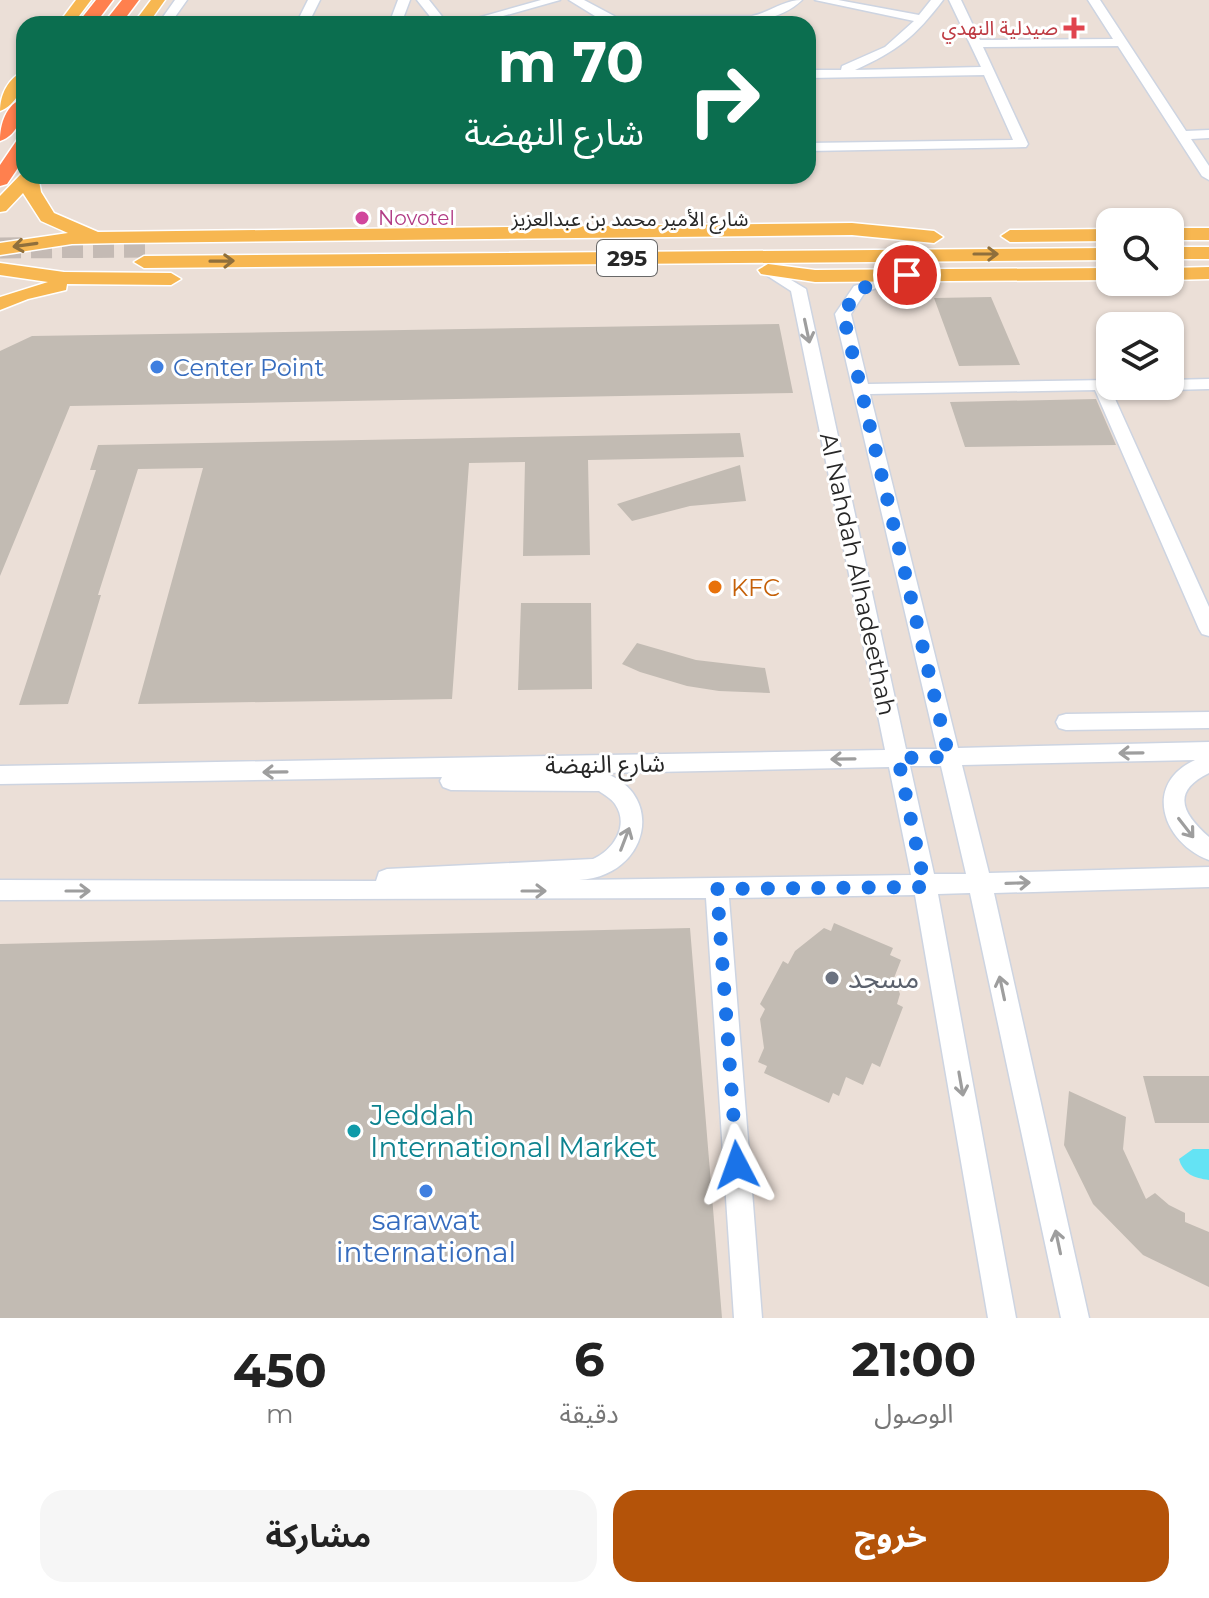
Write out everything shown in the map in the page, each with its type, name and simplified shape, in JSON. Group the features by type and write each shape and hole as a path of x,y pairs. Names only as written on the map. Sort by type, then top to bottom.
{"highway":[{"path":"92,16 105,0"},
{"path":"118,16 131,0"},
{"path":"0,135 16,114"},
{"path":"0,180 16,156"}],"main road":[{"path":"71,16 84,0"},
{"path":"0,106 16,86"},
{"path":"0,200 19,184"},
{"path":"0,207 21,184"},
{"path":"30,184 36,207 45,218 113,237"},
{"path":"0,249 72,238 113,237 852,229 937,246"},
{"path":"1184,234 1209,234"},
{"name":"شارع الأمير محمد بن عبدالعزيز","path":"147,254 937,246 1096,236"},
{"path":"113,237 83,257 85,268 97,274 129,279"},
{"path":"0,269 90,280 768,270 937,246"},
{"name":"شارع الأمير محمد بن عبدالعزيز","path":"937,246 1096,253"},
{"path":"1184,253 1209,253"},
{"path":"768,270 815,276 1096,274"},
{"path":"1184,274 1209,273"},
{"path":"0,304 22,294 90,280"}],"street":[{"path":"423,0 436,16"},
{"path":"493,16 554,0"},
{"path":"575,0 603,16"},
{"path":"766,16 775,14 796,0"},
{"path":"821,0 920,19"},
{"path":"835,74 889,50 909,35 937,0"},
{"path":"816,147 1021,144 955,0"},
{"path":"1094,0 1209,176"},
{"path":"976,44 1121,42"},
{"path":"816,74 988,71"},
{"path":"1181,135 1209,134"},
{"name":"Al Nahdah Alhadeethah","path":"768,270 798,289 925,887 1002,1318"},
{"name":"Al Nahdah Alhadeethah","path":"907,275 859,289 843,314 978,876"},
{"path":"1184,385 1209,384"},
{"path":"861,389 1096,385"},
{"path":"1111,400 1209,629"},
{"path":"1066,722 1209,720"},
{"name":"شارع النهضة","path":"0,775 129,775 898,758 951,766 1209,751"},
{"path":"1209,764 1195,768 1173,790 1172,803 1183,829 1209,850"},
{"path":"312,892 371,879 595,869 614,860 628,843 631,820 624,798 603,782 445,781 328,771"},
{"path":"0,783 129,775"},
{"path":"978,876 1075,1318"},
{"path":"0,890 312,892 925,887 978,876 1209,877"},
{"path":"717,889 748,1318"}],"water":[{"path":"1193,1149 1209,1149 1209,1180 1190,1174 1183,1168 1179,1159"}],"building":[{"path":"991,297 1020,365 959,366 934,298"},
{"path":"779,324 793,393 70,406 0,576 0,351 32,336"},
{"path":"1096,399 1116,445 965,447 950,402"},
{"path":"740,433 744,457 588,460 590,555 523,556 525,462 469,463 452,699 138,704 203,468 138,469 68,704 19,705 96,470 90,470 98,445"},
{"path":"740,465 746,501 690,506 632,521 617,504"},
{"path":"521,603 591,603 592,689 518,690"},
{"path":"637,643 696,660 765,668 770,693 687,686 640,672 622,664"},
{"path":"834,923 893,948 890,955 901,960 894,978 900,994 897,1004 903,1007 880,1067 872,1063 863,1085 846,1077 839,1096 833,1093 829,1103 764,1073 767,1066 758,1062 764,1048 760,1019 765,1009 760,1004 783,961 788,964 795,951 824,928 831,931"},
{"name":"Jeddah International Market","path":"690,928 722,1318 0,1318 0,944"},
{"path":"1143,1076 1209,1076 1209,1123 1155,1123"},
{"path":"1069,1091 1126,1117 1123,1149 1146,1199 1155,1193 1185,1213 1185,1222 1209,1232 1209,1287 1143,1255 1093,1204 1064,1145"}],"tunnel":[{"path":"0,248 150,247"}],"place":[{"name":"صيدلية النهدي","path":"1074,28"},
{"name":"Novotel","path":"362,218"},
{"name":"Center Point","path":"157,367"},
{"name":"KFC","path":"715,587"},
{"name":"مسجد","path":"832,978"},
{"name":"Jeddah International Market","path":"354,1131"},
{"name":"sarawat international","path":"426,1191"}],"route":[{"path":"737,1165 717,889 925,887 898,758 949,757 843,314 859,289 907,275"}]}
